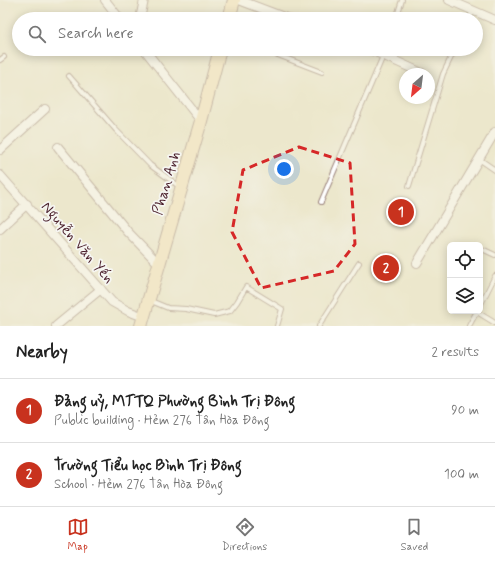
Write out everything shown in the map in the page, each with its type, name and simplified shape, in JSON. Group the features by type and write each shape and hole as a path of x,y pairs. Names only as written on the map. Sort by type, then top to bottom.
{"main road":[{"path":"230,12 234,0"},
{"name":"Phan Anh","path":"142,322 201,121 218,56"}],"street":[{"path":"105,0 114,12"},
{"path":"141,12 144,0"},
{"path":"239,0 271,12"},
{"path":"449,0 473,11"},
{"path":"483,15 495,20"},
{"path":"150,56 201,121"},
{"path":"392,56 413,68"},
{"path":"0,150 45,109"},
{"path":"417,263 495,132"},
{"path":"58,147 128,232 159,264"},
{"name":"Nguyễn Văn Yến","path":"0,174 101,290 120,307 142,322"},
{"path":"0,229 27,204"},
{"path":"56,326 101,290"}],"lane":[{"path":"398,12 402,0"},
{"path":"280,56 322,72"},
{"path":"321,202 377,66 383,56"},
{"path":"409,186 443,74 452,56"},
{"path":"69,76 116,130 150,165 181,188"},
{"path":"478,159 495,170"},
{"path":"483,249 495,255"},
{"path":"318,326 359,263"},
{"path":"483,300 495,276"},
{"path":"149,300 168,308 186,309 214,315 230,311 246,287 282,309 277,326"},
{"path":"469,326 476,314"},
{"path":"480,314 495,323"}],"highlighted area":[{"path":"299,147 350,163 355,244 334,271 261,288 232,232 243,170"}],"place":[{"name":"Đảng uỷ, MTTQ Phường Bình Trị Đông","path":"401,212"},
{"name":"Trường Tiểu học Bình Trị Đông","path":"386,268"}]}
